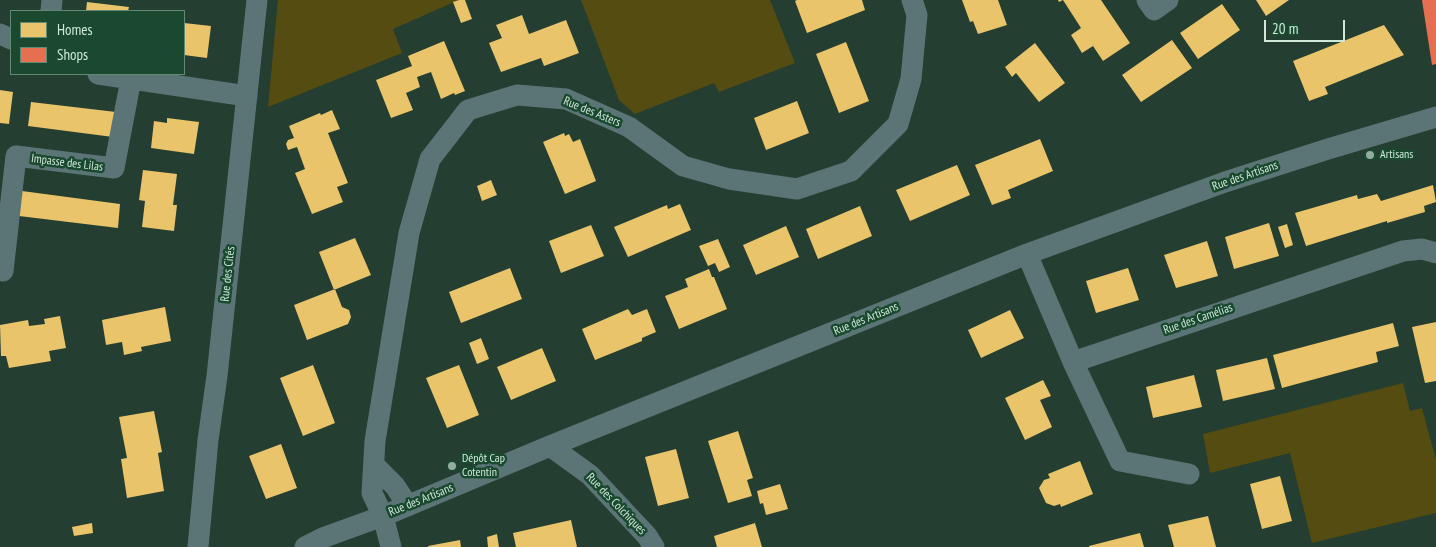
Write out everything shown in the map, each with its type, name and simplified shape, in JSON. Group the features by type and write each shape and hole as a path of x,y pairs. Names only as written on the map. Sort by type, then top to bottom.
{"street":[{"name":"Rue des Cités","path":"198,547 208,440 218,366 257,0"},
{"name":"Rue des Asters","path":"391,547 383,516 372,493 375,441 409,233 430,159 468,110 517,95 566,100 629,127 683,166 729,179 797,189 851,171 898,124 911,79 917,15 912,0"},
{"path":"1147,0 1154,10 1168,0"},
{"path":"105,75 247,96"},
{"name":"Impasse des Lilas","path":"3,271 16,156 114,168 131,79"},
{"name":"Rue des Artisans","path":"305,547 1027,254 1225,182 1436,117"},
{"name":"Rue des Camélias","path":"1073,362 1403,251 1422,249 1436,253"},
{"path":"1027,254 1073,362 1120,461 1189,474"},
{"name":"Rue des Colchiques","path":"550,446 590,475 647,536 654,547"},
{"path":"374,465 395,486 408,506"}],"shaded area":[{"path":"278,0 459,0 393,29 402,53 268,107"},
{"path":"581,0 770,0 795,63 719,92 714,83 635,114 619,100"},
{"path":"1403,383 1410,411 1422,408 1436,460 1436,513 1312,543 1290,453 1210,473 1203,434"}],"building: Homes":[{"path":"465,0 472,19 461,23 453,2"},
{"path":"862,0 865,10 807,33 795,1"},
{"path":"962,0 998,0 1007,25 978,34 973,21 970,22"},
{"path":"1063,0 1101,0 1130,43 1103,61 1093,46 1082,53 1071,35 1081,28"},
{"path":"1256,0 1289,0 1266,16"},
{"path":"87,2 129,7 128,10 86,10"},
{"path":"1222,4 1240,30 1198,59 1180,33"},
{"path":"522,15 529,34 566,20 579,53 544,66 541,58 501,72 489,43 502,38 496,25"},
{"path":"185,23 211,26 207,58 185,55"},
{"path":"1384,25 1404,55 1325,87 1328,94 1309,101 1293,61"},
{"path":"1172,40 1192,68 1141,102 1122,75"},
{"path":"444,41 465,91 455,95 454,93 441,99 431,72 417,77 420,87 406,93 413,110 391,118 376,80 412,66 408,56"},
{"path":"846,42 869,101 839,113 816,54"},
{"path":"1035,43 1065,83 1039,102 1016,73 1012,77 1005,67"},
{"path":"0,90 13,92 9,124 0,123"},
{"path":"797,101 809,133 766,150 754,118"},
{"path":"31,102 116,112 113,137 28,126"},
{"path":"332,110 340,129 328,133 348,183 337,187 343,202 312,214 295,173 305,169 297,147 288,150 286,144 288,140 294,138 289,126"},
{"path":"167,118 199,122 194,154 151,148 154,121 167,123"},
{"path":"564,133 565,136 569,134 573,142 580,139 596,181 565,194 543,142"},
{"path":"1040,139 1053,171 1008,190 1011,198 992,205 975,165"},
{"path":"957,165 970,195 910,221 896,190"},
{"path":"143,170 177,174 173,205 177,205 174,231 142,227 145,201 139,200"},
{"path":"491,180 497,195 482,201 477,186"},
{"path":"1433,185 1436,202 1424,206 1425,212 1387,223 1387,221 1306,246 1295,213 1357,195 1358,199 1377,194 1381,201"},
{"path":"22,191 120,204 118,228 19,216"},
{"path":"680,204 691,230 628,257 614,227 667,205 668,209"},
{"path":"860,206 872,236 818,259 806,229"},
{"path":"1269,223 1279,256 1234,269 1225,237"},
{"path":"1287,224 1293,245 1285,248 1278,227"},
{"path":"591,225 604,256 561,273 549,241"},
{"path":"786,226 799,257 756,275 743,245"},
{"path":"355,238 371,275 334,290 319,252"},
{"path":"718,239 730,267 719,272 715,263 708,266 699,246"},
{"path":"1207,241 1218,276 1176,288 1164,255"},
{"path":"510,268 522,299 461,323 449,292"},
{"path":"1128,268 1139,300 1096,313 1086,281"},
{"path":"709,269 727,309 679,329 665,296 688,287 685,279"},
{"path":"335,289 342,307 349,310 351,317 348,324 307,340 294,305"},
{"path":"165,307 171,341 141,347 142,351 124,355 122,342 106,345 102,320"},
{"path":"628,309 632,315 647,309 656,332 642,338 642,341 595,360 582,329"},
{"path":"1010,310 1024,338 981,358 968,330"},
{"path":"60,316 66,348 49,351 51,361 9,368 6,356 1,356 0,325 28,320 29,326 45,324 44,319"},
{"path":"1436,322 1436,381 1425,383 1412,327"},
{"path":"1393,323 1399,346 1376,352 1378,362 1282,388 1273,355"},
{"path":"481,338 489,359 477,364 469,343"},
{"path":"542,348 556,381 511,400 497,367"},
{"path":"1267,358 1275,389 1223,401 1216,370"},
{"path":"313,365 335,423 303,436 280,378"},
{"path":"459,365 479,415 447,428 426,378"},
{"path":"1194,375 1202,407 1153,418 1146,387"},
{"path":"1043,380 1051,396 1040,400 1052,427 1025,440 1005,398"},
{"path":"154,411 162,452 158,453 164,491 127,498 121,459 127,458 119,417"},
{"path":"738,431 753,478 747,480 752,496 728,503 708,441"},
{"path":"281,444 297,488 266,499 249,456"},
{"path":"676,449 689,498 658,506 645,457"},
{"path":"1080,461 1093,494 1061,507 1060,504 1054,506 1046,503 1039,488 1044,480 1050,478 1048,474"},
{"path":"1280,476 1292,521 1262,529 1250,484"},
{"path":"780,484 788,509 766,515 763,503 760,504 757,491"},
{"path":"1208,516 1216,547 1174,547 1168,525"},
{"path":"571,520 577,547 516,547 513,533"},
{"path":"92,523 93,533 74,536 72,527"},
{"path":"755,523 762,547 717,547 714,536"},
{"path":"1140,533 1144,547 1089,547 1089,546"},
{"path":"497,534 499,547 488,547 487,537"},
{"path":"460,540 461,547 428,547 428,546"}],"building: Shops":[{"path":"1422,0 1436,0 1436,64 1432,65"}],"place":[{"name":"Artisans","path":"1370,155"},
{"name":"Dépôt Cap Cotentin","path":"452,466"}]}
